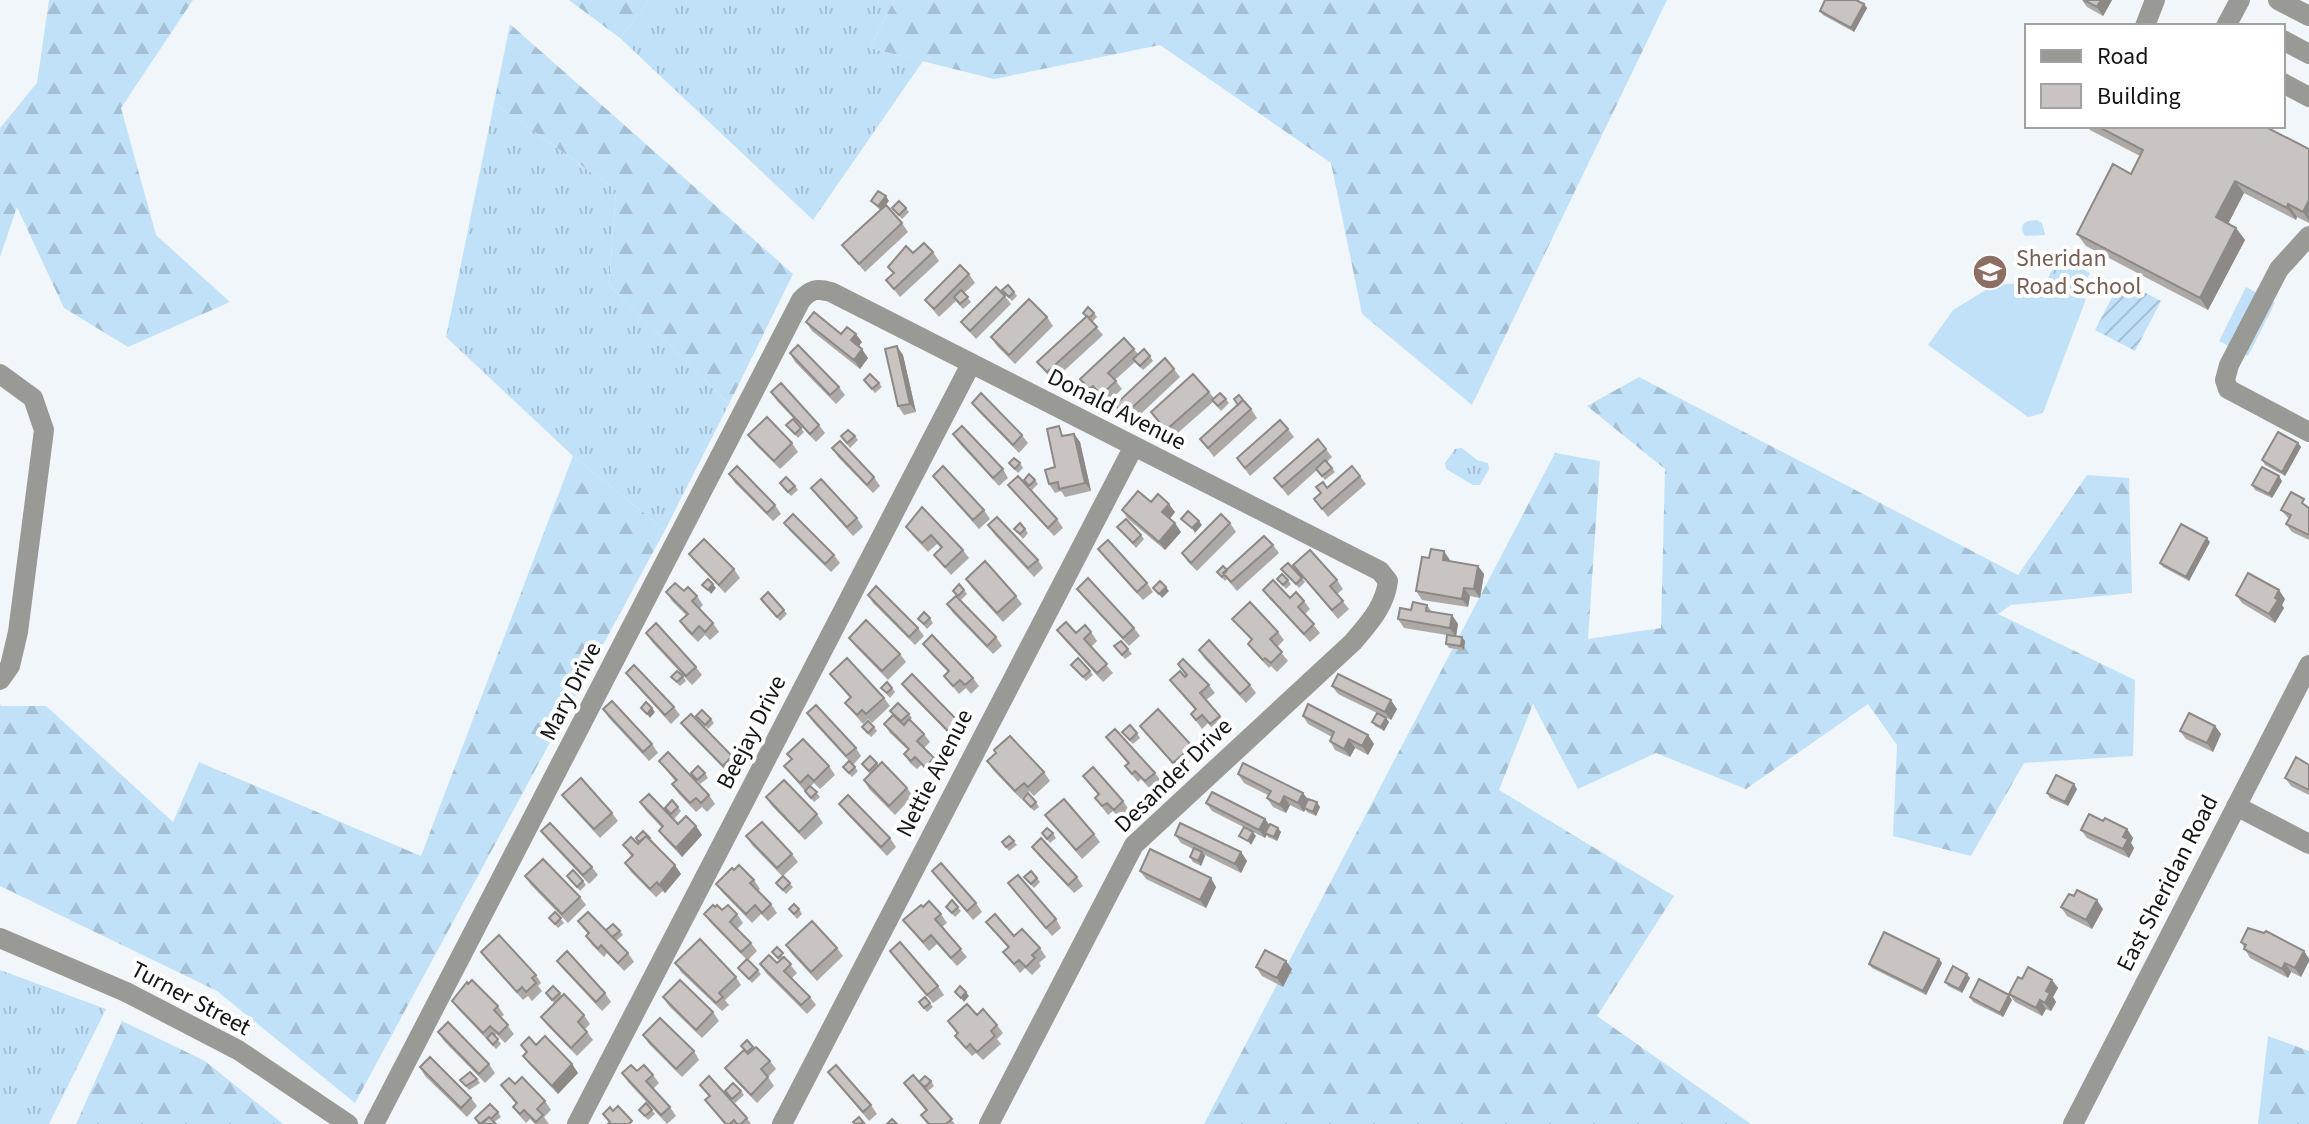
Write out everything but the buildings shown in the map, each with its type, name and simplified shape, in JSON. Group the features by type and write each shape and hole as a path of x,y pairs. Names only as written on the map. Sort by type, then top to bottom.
{"street":[{"path":"2146,24 2155,0"},
{"path":"2227,24 2240,0"},
{"path":"2285,28 2294,8"},
{"path":"2285,41 2309,54"},
{"path":"2285,84 2309,97"},
{"path":"2309,236 2279,269 2229,365 2225,380 2228,389 2309,432"},
{"name":"Donald Avenue","path":"819,289 831,292 1380,571 1388,581"},
{"name":"Mary Drive","path":"374,1124 801,300 809,292 819,289"},
{"name":"Beejay Drive","path":"577,1124 971,364"},
{"path":"0,374 33,398 44,430 18,632 10,666 0,680"},
{"name":"Nettie Avenue","path":"782,1124 1134,446"},
{"name":"Desander Drive","path":"989,1124 1134,845 1353,642 1379,608 1386,595 1388,581"},
{"name":"East Sheridan Road","path":"2073,1124 2309,665"},
{"path":"2236,806 2309,844"},
{"name":"Turner Street","path":"0,938 126,992 238,1050 348,1124"}],"green space":[{"path":"49,0 193,0 121,108 156,235 230,302 128,347 64,308 17,207 0,257 0,128 37,83"},
{"path":"569,0 649,0 620,38"},
{"path":"649,0 894,0 870,48 923,61 813,220 620,38"},
{"path":"894,0 1667,0 1472,405 1362,314 1331,163 1160,45 994,79 870,48"},
{"path":"510,24 793,274 729,404 609,285 616,190 494,103"},
{"path":"494,103 616,190 609,285 729,404 665,530 573,456 446,337"},
{"path":"2037,220 2042,223 2045,235 2025,236 2023,224"},
{"path":"2059,257 2090,273 2079,294 2048,278"},
{"path":"2121,280 2161,301 2135,351 2095,330"},
{"path":"2036,282 2086,299 2043,413 2028,417 1928,345 1953,310 1994,285"},
{"path":"2246,287 2275,303 2248,356 2219,341"},
{"path":"1639,377 2018,575 2087,475 2129,478 2132,593 2011,605 1998,614 2135,680 2133,756 2024,763 1971,856 1893,836 1897,745 1868,704 1746,789 1656,753 1578,789 1533,704 1499,790 1674,896 1597,1016 1751,1124 1204,1124 1555,453 1600,461 1588,639 1661,628 1665,469 1587,406"},
{"path":"1462,448 1477,460 1488,463 1489,469 1480,485 1473,485 1446,469 1445,463 1455,449"},
{"path":"573,456 665,530 355,1103 217,991 0,886 0,704 46,706 173,822 199,762 421,856"},
{"path":"0,970 106,1009 49,1124 0,1124"},
{"path":"122,1021 205,1061 283,1124 76,1124"},
{"path":"2268,1036 2309,1051 2309,1124 2258,1124"}],"place":[{"name":"Sheridan Road School","path":"1990,272"}]}
